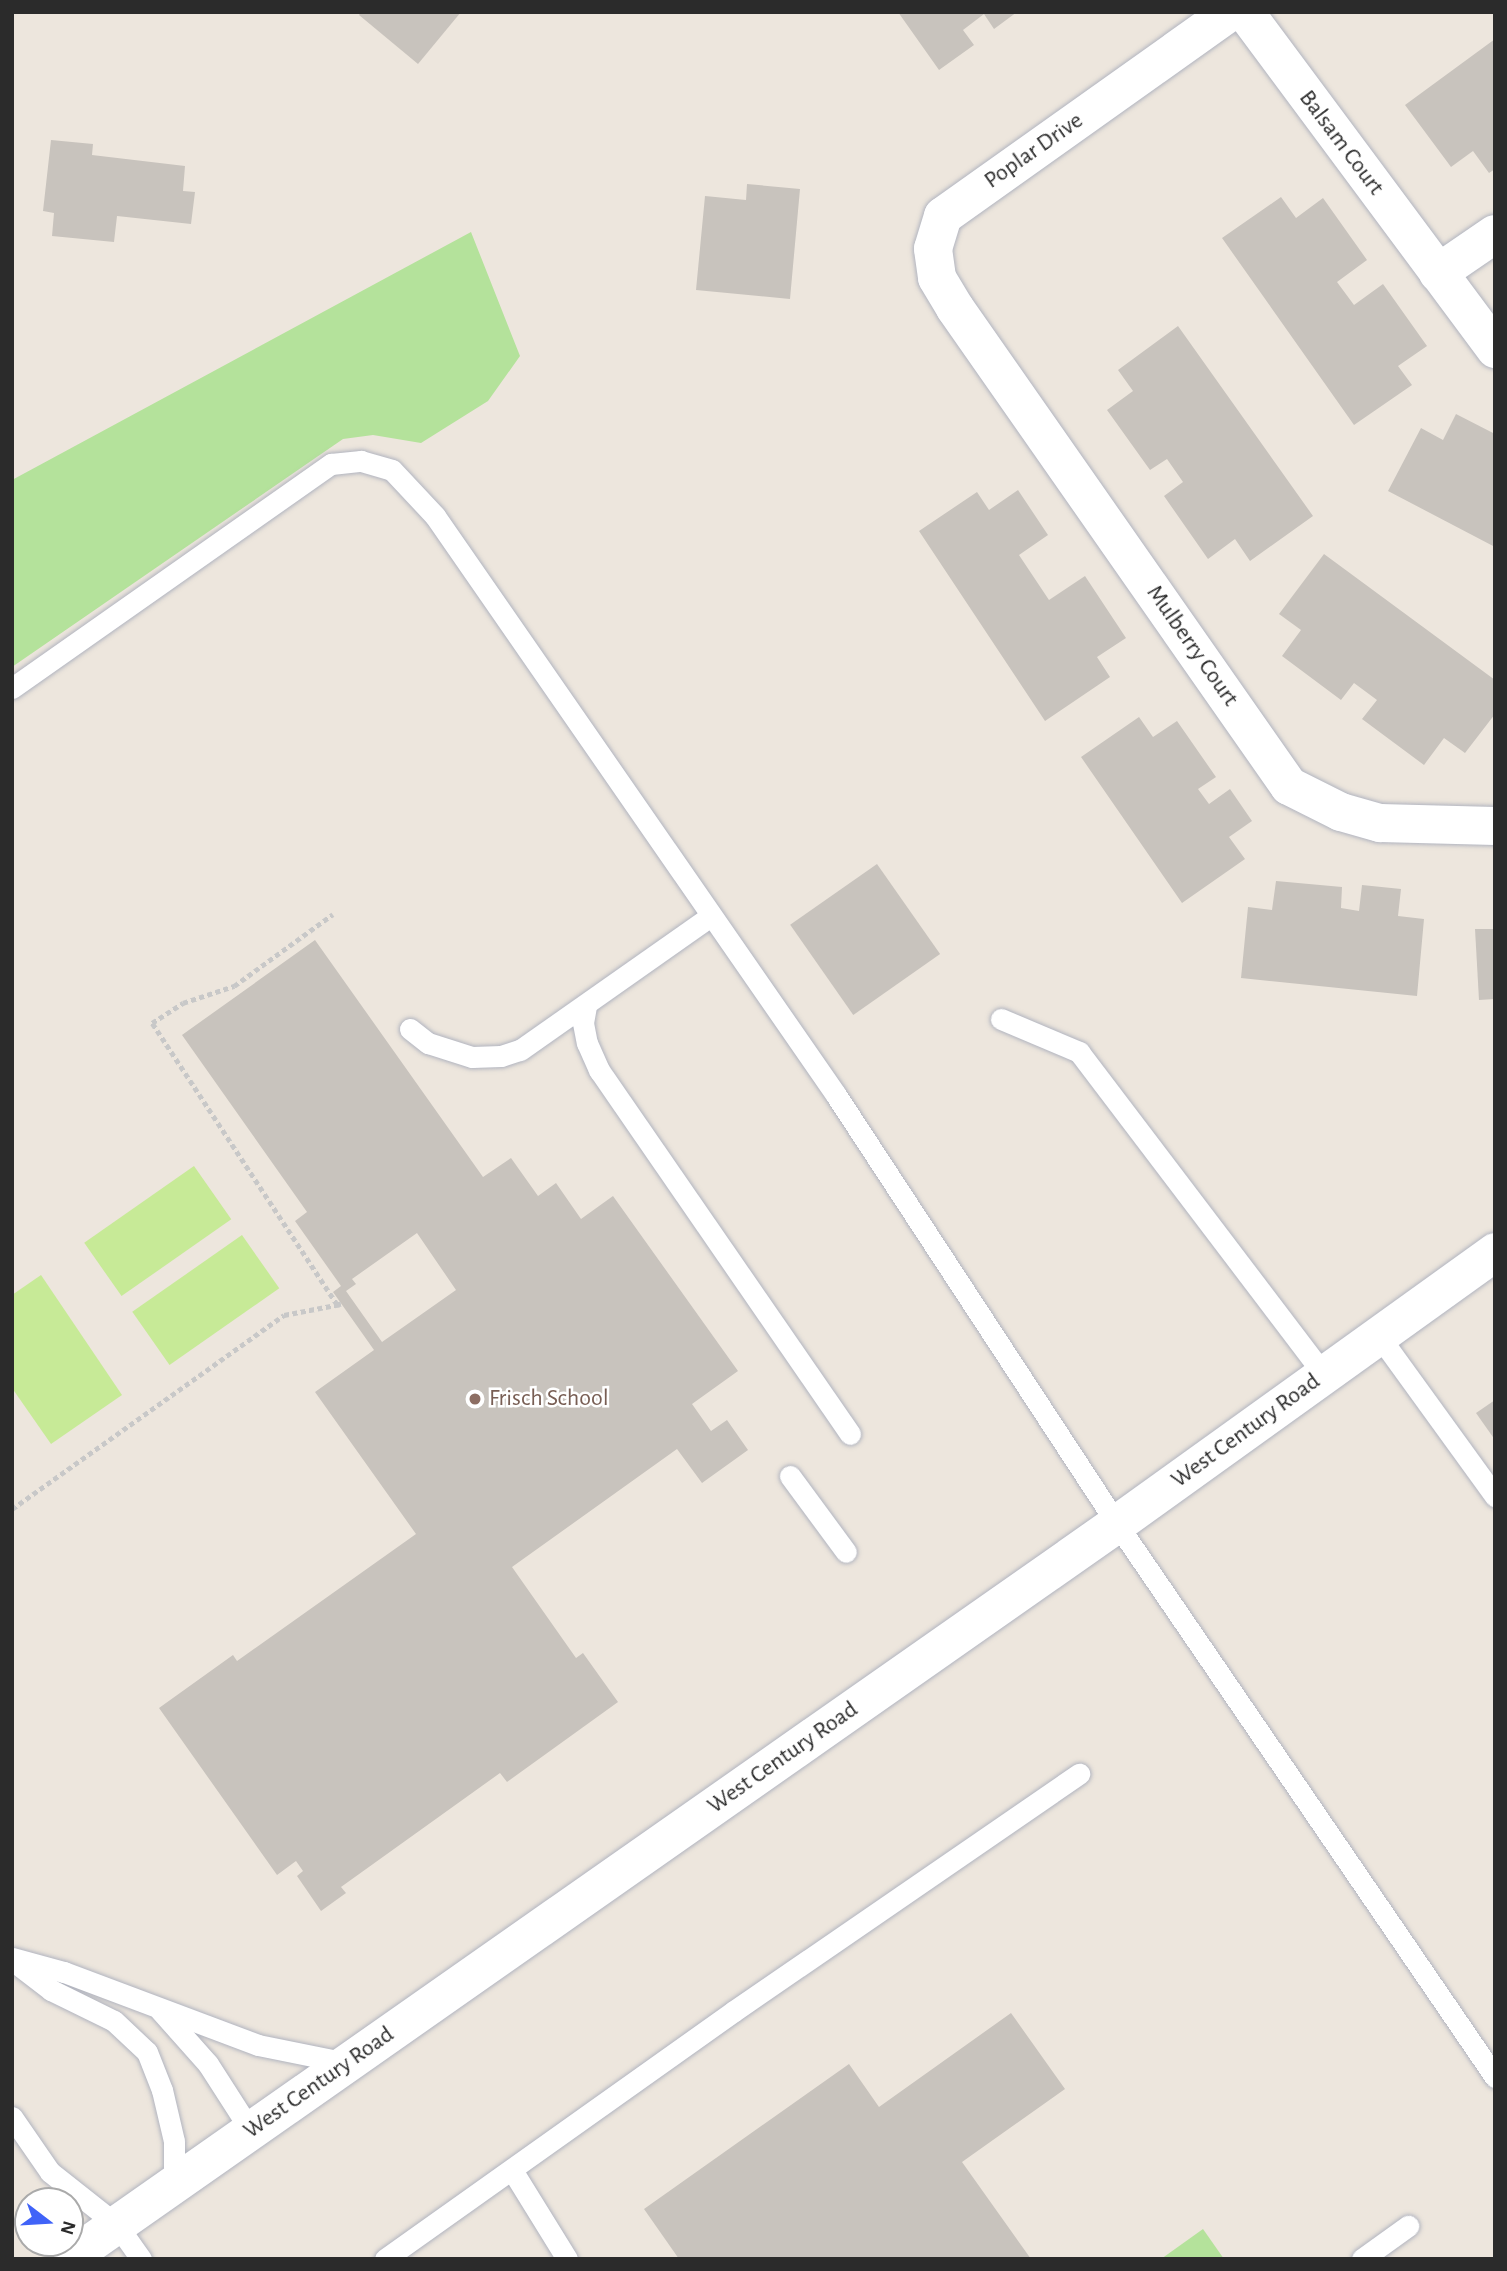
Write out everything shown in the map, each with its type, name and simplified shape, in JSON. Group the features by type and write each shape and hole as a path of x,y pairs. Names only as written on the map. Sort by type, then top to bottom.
{"main road":[{"name":"Poplar Drive","path":"972,331 937,278 933,249 943,216 1230,12"},
{"name":"Balsam Court","path":"1245,12 1495,349"},
{"path":"1438,273 1495,234"},
{"name":"Mulberry Court","path":"972,331 1289,786 1341,812 1380,823 1495,826"},
{"name":"West Century Road","path":"68,2259 1117,1524 1495,1252"}],"lane":[{"path":"12,688 331,464 361,461 392,470 435,516 844,1107 1117,1524 1495,2077"},
{"path":"410,1030 428,1043 449,1051 472,1057 501,1056 531,1044 711,916"},
{"path":"586,1006 583,1023 587,1043 599,1070 850,1434"},
{"path":"1001,1018 1079,1052 1324,1375"},
{"path":"1379,1336 1495,1496"},
{"path":"790,1476 846,1552"},
{"path":"385,2259 734,2011 1079,1774"},
{"path":"12,1959 64,1972 258,2045 347,2063"},
{"path":"12,1959 51,1990 114,2021 147,2052 162,2090 174,2141 174,2184"},
{"path":"155,2005 208,2064 251,2131"},
{"path":"12,2118 50,2172 117,2225 141,2259"},
{"path":"512,2170 567,2259"},
{"path":"1362,2259 1408,2227"}],"path":[{"path":"12,1509 284,1315 341,1304 337,1305 152,1023 183,1003 234,986 333,915"}],"green space":[{"path":"471,232 520,356 488,401 421,443 373,435 343,439 12,667 12,480"},
{"path":"194,1166 231,1219 122,1296 84,1243"},
{"path":"242,1235 279,1288 170,1365 132,1312"},
{"path":"41,1275 122,1395 51,1444 12,1388 12,1295"},
{"path":"1203,2229 1224,2259 1161,2259"}],"building":[{"path":"361,12 461,12 418,64 359,15"},
{"path":"898,12 1017,12 994,29 984,14 963,30 974,45 939,70"},
{"path":"1495,39 1495,169 1489,173 1473,151 1451,167 1405,105"},
{"path":"51,140 93,144 92,155 185,166 183,191 195,192 191,224 117,216 114,242 52,236 54,213 43,211"},
{"path":"747,184 800,189 790,299 696,290 705,196 746,200"},
{"path":"1281,197 1296,218 1323,198 1367,260 1337,282 1354,305 1383,284 1427,346 1398,366 1412,385 1354,425 1222,238"},
{"path":"1178,326 1313,516 1250,561 1235,539 1208,559 1164,496 1183,482 1167,459 1150,470 1107,410 1133,391 1118,370"},
{"path":"1456,414 1495,434 1495,547 1388,491 1421,428 1443,440"},
{"path":"1018,490 1048,535 1019,555 1049,600 1085,576 1126,638 1097,657 1110,677 1045,721 919,531 977,492 989,510"},
{"path":"1324,554 1495,680 1495,714 1465,753 1444,738 1424,765 1362,719 1377,700 1354,683 1341,700 1282,656 1301,630 1279,614"},
{"path":"1139,717 1153,737 1177,721 1216,777 1198,789 1209,804 1230,789 1252,821 1229,837 1245,859 1182,903 1081,757"},
{"path":"877,864 940,954 853,1015 790,925"},
{"path":"1276,881 1342,887 1341,908 1359,911 1362,885 1401,889 1398,916 1424,919 1417,996 1241,978 1248,907 1272,910"},
{"path":"1475,929 1495,929 1495,999 1479,1000"},
{"path":"315,940 483,1177 511,1158 538,1196 556,1183 581,1219 613,1196 738,1371 692,1404 711,1431 727,1420 748,1450 702,1483 677,1449 512,1567 576,1658 583,1653 618,1702 507,1782 500,1773 341,1887 346,1893 321,1911 297,1876 303,1871 296,1861 277,1875 159,1708 233,1655 237,1661 416,1534 315,1392 374,1350 333,1292 341,1286 295,1221 307,1212 182,1035","holes":["417,1233 456,1290 382,1342 346,1291 356,1284 352,1279"]},
{"path":"1495,1400 1495,1440 1476,1413"},
{"path":"1011,2013 1065,2089 962,2162 1031,2259 679,2259 644,2209 849,2064 879,2107"}],"place":[{"name":"Frisch School","path":"475,1399"}]}
